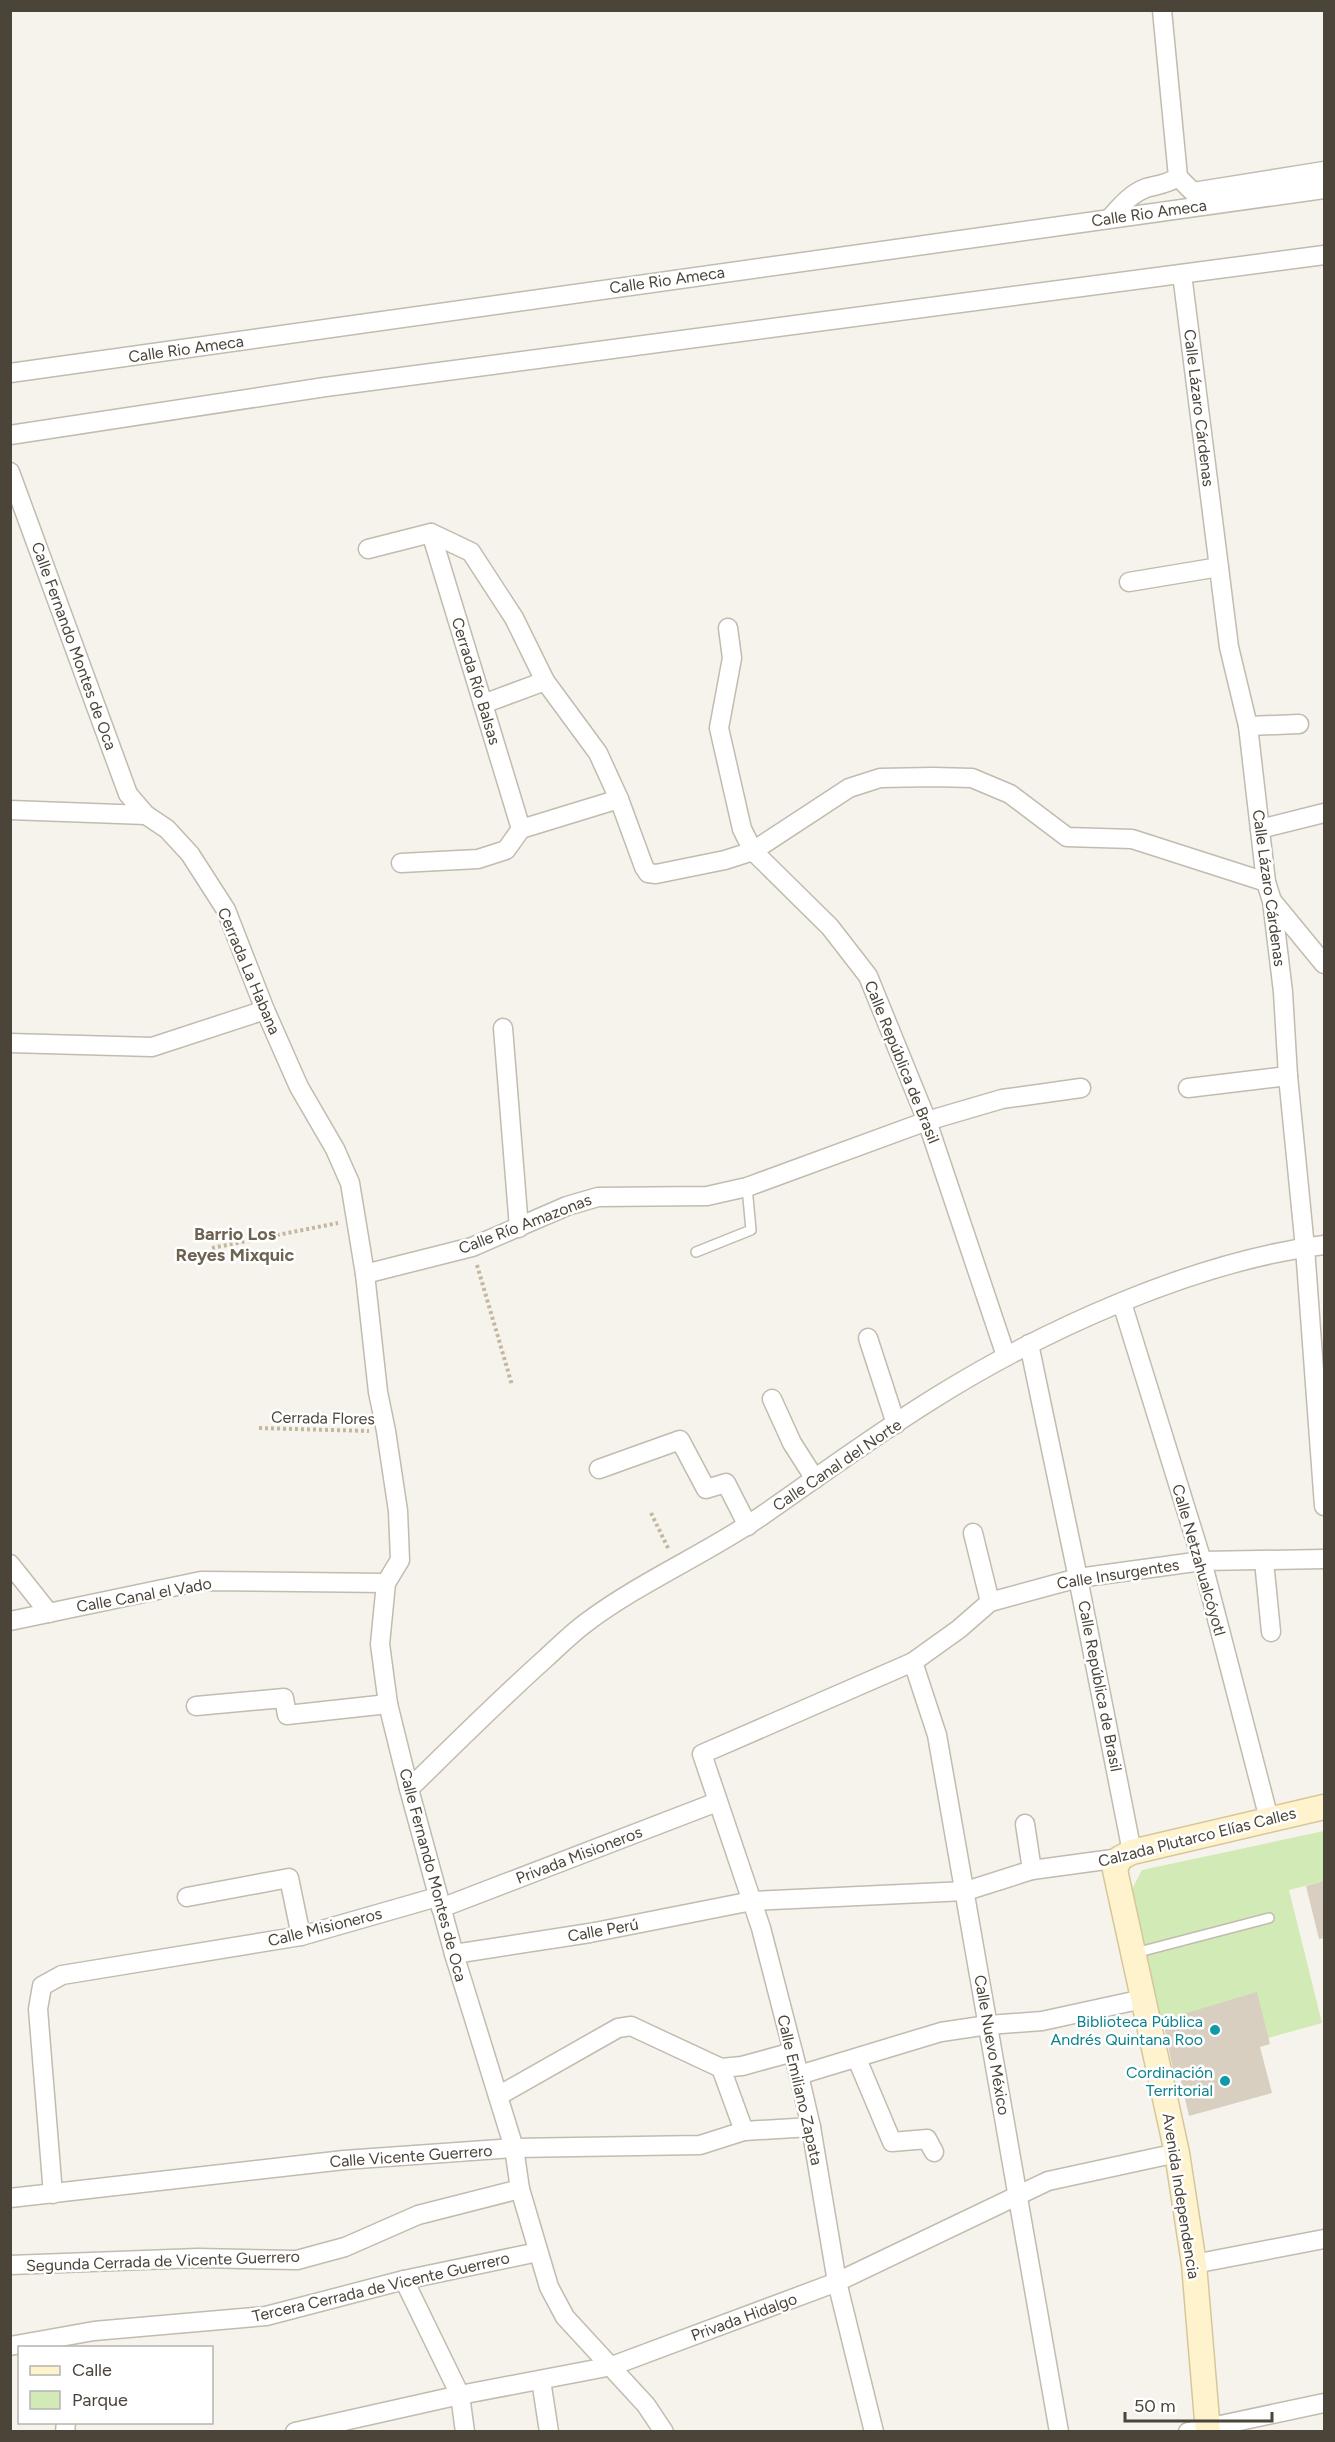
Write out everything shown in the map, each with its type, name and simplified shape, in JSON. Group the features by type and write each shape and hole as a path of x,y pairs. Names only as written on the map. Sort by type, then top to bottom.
{"main road":[{"name":"Calzada Plutarco Elías Calles","path":"1126,1855 1324,1807"},
{"name":"Avenida Independencia","path":"1126,1855 1115,1870 1177,2153 1194,2264 1201,2431"}],"street":[{"path":"1162,10 1178,177 1193,192 1324,171"},
{"path":"1109,219 1130,197 1144,189 1170,182 1178,177"},
{"name":"Calle Rio Ameca","path":"10,373 1324,189"},
{"path":"10,435 325,387 1324,255"},
{"name":"Calle Lázaro Cárdenas","path":"1182,274 1229,647 1248,726 1266,882 1272,901 1284,992 1288,1076 1305,1248 1324,1506"},
{"name":"Calle Fernando Montes de Oca","path":"10,472 128,794 146,815"},
{"path":"368,549 431,532 471,552 514,618 545,681 598,753 648,873 656,874 702,865 753,851 849,788 880,777 972,778 1010,794 1067,837 1132,839 1266,882"},
{"name":"Cerrada Río Balsas","path":"431,532 522,829"},
{"path":"1129,582 1219,567"},
{"name":"Calle República de Brasil","path":"728,628 732,658 719,728 742,829 753,851 831,927 868,976 927,1120 1006,1356"},
{"path":"483,704 545,681"},
{"path":"1248,726 1299,724"},
{"path":"401,863 478,859 506,850 522,829 619,799"},
{"path":"10,810 146,815"},
{"path":"1260,830 1324,813"},
{"name":"Cerrada La Habana","path":"146,815 167,829 190,854 226,910 265,1010 299,1087 347,1174 365,1274"},
{"path":"1272,901 1324,964"},
{"path":"10,1043 153,1047 265,1010"},
{"path":"503,1028 519,1228"},
{"path":"1188,1088 1288,1076"},
{"name":"Calle Río Amazonas","path":"365,1274 471,1247 567,1206 598,1197 707,1196 747,1188 927,1120 1002,1100 1081,1088"},
{"name":"Calle Canal del Norte","path":"409,1789 521,1680 587,1622 676,1566 748,1526 932,1399 1029,1344 1122,1303 1207,1271 1324,1245"},
{"name":"Calle Fernando Montes de Oca","path":"365,1274 378,1392 398,1511 400,1560 386,1583 380,1644 388,1704 409,1789 439,1903 514,2148 520,2188 549,2287 565,2317 646,2405 664,2432"},
{"name":"Calle Netzahualcóyotl","path":"1122,1303 1202,1561 1269,1819"},
{"path":"868,1338 896,1424"},
{"name":"Calle República de Brasil","path":"1029,1344 1078,1578 1126,1855"},
{"path":"772,1399 792,1443 815,1479"},
{"path":"599,1469 680,1440 706,1489 726,1483 748,1526"},
{"path":"973,1533 990,1602"},
{"name":"Calle Insurgentes","path":"702,1754 913,1662 959,1629 990,1602 1078,1578 1202,1561 1324,1559"},
{"path":"1264,1561 1271,1632"},
{"path":"10,1564 49,1613"},
{"name":"Calle Canal el Vado","path":"10,1621 201,1581 386,1583"},
{"name":"Calle Nuevo México","path":"913,1662 937,1735 1059,2432"},
{"path":"196,1706 284,1698 287,1715 388,1704"},
{"name":"Calle Emiliano Zapata","path":"702,1754 761,1928 799,2075 811,2127 837,2283 874,2432"},
{"name":"Privada Misioneros","path":"439,1903 717,1802"},
{"path":"1025,1824 1032,1870"},
{"name":"Calzada Plutarco Elías Calles","path":"966,1891 1032,1870 1126,1855"},
{"path":"187,1897 289,1878 301,1936"},
{"name":"Calle Perú","path":"454,1954 590,1933 752,1901 966,1891"},
{"name":"Calle Misioneros","path":"53,2194 38,2009 42,1986 62,1975 301,1936 439,1903"},
{"path":"799,2075 857,2059 941,2031 1042,2021 1143,1999"},
{"path":"498,2096 618,2028 630,2026 721,2068 742,2066 793,2052"},
{"path":"857,2059 892,2142 927,2139 934,2152"},
{"path":"721,2068 744,2131"},
{"name":"Calle Vicente Guerrero","path":"10,2198 344,2160 514,2148 700,2145 744,2131 811,2127"},
{"name":"Privada Hidalgo","path":"295,2432 460,2395 612,2366 837,2283 1048,2181 1177,2153"},
{"name":"Segunda Cerrada de Vicente Guerrero","path":"10,2265 198,2258 297,2260 345,2247 418,2215 520,2188"},
{"path":"1194,2264 1324,2240"},
{"name":"Tercera Cerrada de Vicente Guerrero","path":"10,2346 96,2339 266,2316 404,2280 538,2252"},
{"path":"404,2280 460,2395 465,2432"},
{"path":"541,2380 549,2432"},
{"path":"1201,2431 1324,2403"}],"lane":[{"path":"696,1251 751,1230 747,1188"},
{"path":"1133,1953 1269,1918"}],"path":[{"path":"212,1248 356,1219"},
{"path":"471,1247 512,1385"},
{"name":"Cerrada Flores","path":"259,1428 386,1431"},
{"path":"651,1513 676,1566"}],"green space":[{"path":"1324,1831 1324,1881 1289,1890 1322,2023 1268,2038 1257,1993 1161,2021 1132,1889 1142,1870"}],"building":[{"path":"1324,1881 1324,1938 1319,1939 1306,1886"},
{"path":"1257,1992 1270,2044 1260,2047 1272,2093 1189,2116 1178,2069 1173,2070 1163,2020"}],"place":[{"name":"Biblioteca Pública Andrés Quintana Roo","path":"1215,2030"},
{"name":"Cordinación Territorial","path":"1225,2081"}],"district":[{"name":"Barrio Los Reyes Mixquic","path":"235,1244"}]}
